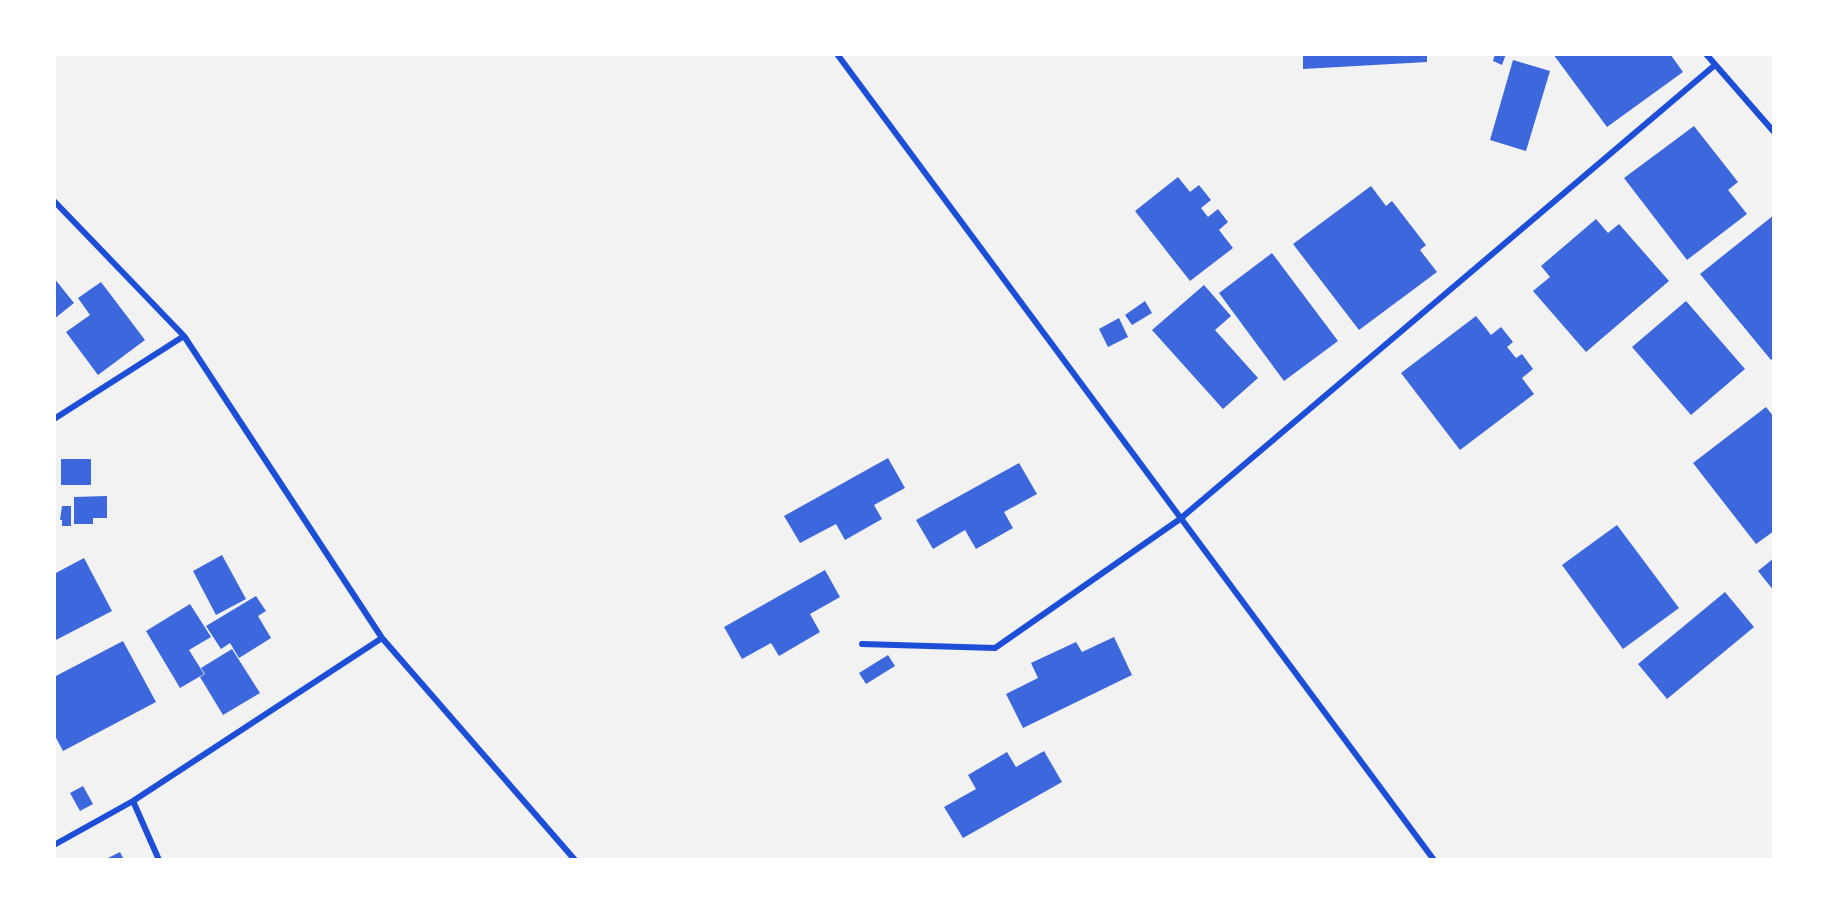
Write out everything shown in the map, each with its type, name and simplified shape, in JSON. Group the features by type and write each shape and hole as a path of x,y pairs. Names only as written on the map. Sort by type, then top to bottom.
{"street":[{"path":"837,54 1434,860"},
{"path":"1706,54 1774,132"},
{"path":"862,644 995,648 1180,519 1715,65"},
{"path":"54,201 184,336 382,638 575,860"},
{"path":"54,419 184,336"},
{"path":"54,845 133,801 382,638"},
{"path":"133,801 159,860"}],"building":[{"path":"1303,54 1427,54 1427,62 1303,69"},
{"path":"1495,54 1506,54 1502,65 1493,61"},
{"path":"1553,54 1670,54 1683,72 1607,127"},
{"path":"1513,60 1550,71 1526,151 1490,140"},
{"path":"1694,126 1738,182 1728,190 1747,214 1687,260 1624,178"},
{"path":"1178,177 1190,192 1199,185 1211,200 1201,208 1208,217 1218,209 1228,222 1219,230 1233,248 1190,281 1135,211"},
{"path":"1371,186 1386,206 1392,201 1426,245 1420,250 1437,272 1359,330 1293,244"},
{"path":"1774,215 1774,357 1771,360 1700,274"},
{"path":"1596,219 1608,233 1619,224 1669,281 1586,352 1533,291 1550,277 1541,266"},
{"path":"1272,253 1338,341 1284,381 1219,293"},
{"path":"54,278 74,303 54,319"},
{"path":"101,282 145,340 98,375 66,332 90,315 78,298"},
{"path":"1204,285 1231,316 1215,330 1258,378 1223,409 1152,330"},
{"path":"1145,301 1152,313 1132,325 1125,315"},
{"path":"1686,301 1745,369 1691,415 1632,347"},
{"path":"1476,316 1491,335 1501,327 1513,342 1507,347 1516,358 1522,354 1533,369 1522,378 1534,394 1460,450 1401,373"},
{"path":"1119,318 1128,337 1108,347 1099,329"},
{"path":"1766,407 1774,417 1774,531 1756,544 1693,463"},
{"path":"888,458 905,488 874,505 882,519 845,540 836,524 800,543 784,516"},
{"path":"61,459 91,459 91,485 61,485"},
{"path":"1019,463 1037,494 1004,512 1013,528 976,549 965,530 933,549 916,520"},
{"path":"107,496 107,518 93,518 93,524 74,524 74,497"},
{"path":"62,506 71,506 71,526 62,526 62,520 60,520"},
{"path":"1617,525 1679,608 1623,649 1562,565"},
{"path":"222,555 246,599 216,615 193,571"},
{"path":"84,558 112,611 54,641 54,591 56,589 54,574"},
{"path":"1774,558 1774,591 1758,571"},
{"path":"825,570 840,597 810,614 820,632 779,656 771,643 742,659 724,627"},
{"path":"1725,592 1754,627 1667,699 1638,664"},
{"path":"256,596 266,611 258,616 271,638 239,658 230,643 221,649 206,626"},
{"path":"190,604 211,637 189,650 204,674 180,688 146,631"},
{"path":"1114,637 1132,675 1023,728 1006,694 1038,678 1031,663 1076,642 1082,652"},
{"path":"123,641 156,702 63,751 54,734 54,677"},
{"path":"232,649 260,693 223,715 200,677 205,674 201,668"},
{"path":"888,655 895,666 866,684 859,673"},
{"path":"1044,751 1062,782 963,838 944,807 976,789 968,775 1007,752 1016,767"},
{"path":"83,786 93,804 80,811 70,793"},
{"path":"120,852 124,860 104,860"}]}
